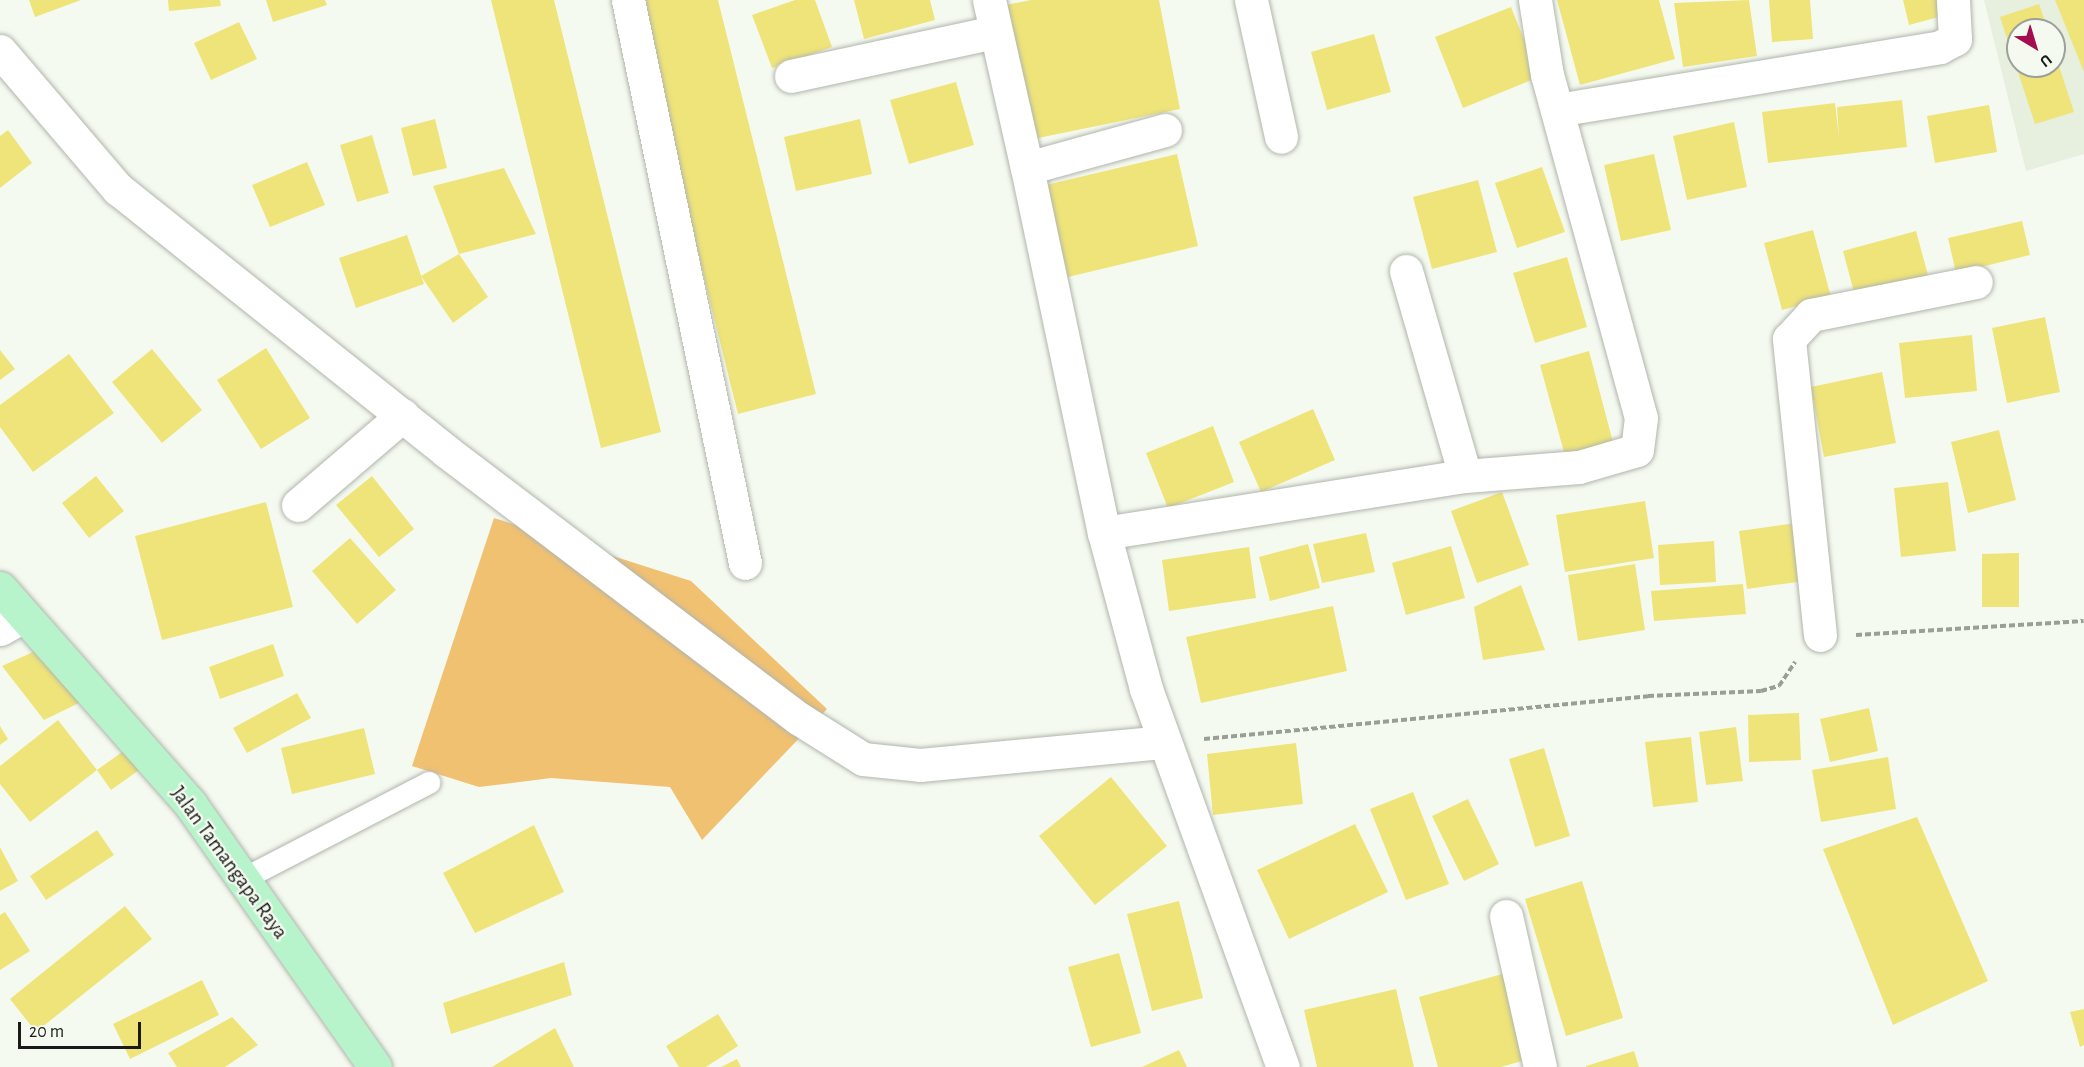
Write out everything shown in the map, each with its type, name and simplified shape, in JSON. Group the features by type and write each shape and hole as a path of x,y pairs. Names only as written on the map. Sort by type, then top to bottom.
{"main road":[{"name":"Jalan Tamangapa Raya","path":"0,588 11,623 191,804 375,1067"}],"street":[{"path":"628,0 745,564"},
{"path":"989,0 1104,533 1162,742 1283,1067"},
{"path":"1251,0 1281,137"},
{"path":"1104,533 1464,476 1579,467 1637,450 1642,437 1622,340 1557,110 1534,0"},
{"path":"1557,110 1940,47 1955,39 1953,0"},
{"path":"791,76 995,32"},
{"path":"0,51 118,189 403,415 798,718 863,759 920,765 1162,742"},
{"path":"1027,168 1166,130"},
{"path":"1406,271 1464,476"},
{"path":"1820,635 1789,339 1811,315 1976,282"},
{"path":"298,505 403,415"},
{"path":"1506,916 1540,1067"}],"lane":[{"path":"242,880 429,783"}],"path":[{"path":"1162,742 1648,696 1761,691 1779,686 1792,674 1806,639 1820,635 1911,636 2084,621"}],"shaded area":[{"path":"1984,0 2084,0 2084,154 2026,171"},
{"path":"494,518 691,581 827,709 702,840 670,787 551,778 479,787 412,766"}],"building":[{"path":"29,0 81,0 35,17"},
{"path":"168,0 220,0 221,6 169,11"},
{"path":"266,0 325,0 327,5 273,22"},
{"path":"491,0 554,0 661,432 601,448"},
{"path":"635,0 718,0 816,394 738,414"},
{"path":"795,0 815,0 832,47 772,68 752,15"},
{"path":"854,0 930,0 935,20 864,39"},
{"path":"1031,0 1159,0 1180,109 1038,138 1006,5"},
{"path":"1557,0 1659,0 1675,59 1580,85"},
{"path":"1749,0 1757,56 1683,67 1674,3"},
{"path":"1769,0 1810,0 1813,39 1772,42"},
{"path":"1903,0 1942,0 1946,15 1909,25"},
{"path":"2055,0 2084,0 2084,72 2066,27 2066,18 2062,18"},
{"path":"2039,4 2044,18 2006,18 2006,35 2000,17"},
{"path":"1511,7 1539,77 1463,108 1435,37"},
{"path":"239,22 257,59 211,80 194,43"},
{"path":"1374,34 1391,92 1327,110 1311,52"},
{"path":"2020,78 2063,78 2074,112 2035,124"},
{"path":"956,82 974,145 909,164 890,100"},
{"path":"1902,100 1907,147 1768,163 1762,112 1835,103 1839,137 1837,107"},
{"path":"1989,105 1997,152 1935,163 1927,116"},
{"path":"435,119 447,168 413,176 401,128"},
{"path":"860,119 872,174 796,191 784,137"},
{"path":"1734,122 1747,187 1687,200 1673,136"},
{"path":"8,130 32,163 0,188 0,136"},
{"path":"372,135 389,193 357,202 340,145"},
{"path":"1177,154 1198,246 1068,277 1046,185"},
{"path":"1654,154 1671,230 1621,241 1604,165"},
{"path":"307,162 325,205 270,227 252,185"},
{"path":"1542,167 1565,232 1517,248 1495,183"},
{"path":"504,168 536,234 459,254 433,186"},
{"path":"1478,180 1497,252 1432,269 1413,197"},
{"path":"2022,221 2030,255 1956,273 1948,238"},
{"path":"1813,230 1831,297 1782,310 1764,243"},
{"path":"1916,231 1928,275 1855,296 1843,251"},
{"path":"407,235 424,284 356,308 339,258"},
{"path":"459,254 488,297 453,323 421,276"},
{"path":"1567,257 1587,327 1535,343 1513,273"},
{"path":"2045,317 2060,392 2007,403 1992,328"},
{"path":"1972,335 1977,391 1905,398 1899,343"},
{"path":"266,348 310,418 261,449 217,380"},
{"path":"152,349 202,410 162,443 112,382"},
{"path":"0,350 15,369 0,380"},
{"path":"1589,351 1615,450 1567,463 1540,365"},
{"path":"69,354 114,413 33,472 0,427 0,405"},
{"path":"1882,372 1896,443 1824,457 1811,387"},
{"path":"1313,409 1335,460 1261,492 1239,442"},
{"path":"1213,426 1234,482 1168,508 1146,453"},
{"path":"1999,430 2016,500 1968,513 1951,442"},
{"path":"96,476 124,511 89,538 62,503"},
{"path":"372,476 414,529 379,557 336,505"},
{"path":"1948,482 1956,551 1901,557 1894,488"},
{"path":"1502,492 1529,565 1477,583 1451,511"},
{"path":"1645,501 1654,558 1565,572 1556,515"},
{"path":"266,502 293,607 162,640 135,536"},
{"path":"1796,523 1804,581 1747,589 1739,531"},
{"path":"1366,533 1375,572 1322,583 1313,544"},
{"path":"350,538 396,590 357,624 312,571"},
{"path":"1714,541 1716,582 1660,585 1658,545"},
{"path":"1308,544 1320,588 1270,601 1259,557"},
{"path":"1451,546 1465,598 1406,615 1392,563"},
{"path":"1249,547 1256,598 1169,611 1162,560"},
{"path":"2019,553 2019,607 1982,607 1982,554"},
{"path":"1635,564 1645,630 1578,641 1568,575"},
{"path":"1743,584 1746,614 1654,621 1651,591"},
{"path":"1521,585 1545,650 1483,660 1474,607"},
{"path":"1333,606 1347,671 1201,703 1186,637"},
{"path":"273,644 284,676 220,699 209,667"},
{"path":"33,652 81,702 44,720 2,666"},
{"path":"297,693 311,718 247,753 233,728"},
{"path":"1869,708 1878,751 1830,762 1820,719"},
{"path":"1799,713 1801,760 1749,762 1748,715"},
{"path":"58,720 97,770 30,822 0,784 0,766"},
{"path":"0,726 8,739 0,745"},
{"path":"1736,727 1743,781 1706,785 1699,732"},
{"path":"364,728 375,774 292,794 281,748"},
{"path":"1691,737 1698,802 1653,807 1645,742"},
{"path":"1296,743 1303,804 1213,815 1207,754"},
{"path":"1544,748 1570,836 1535,847 1509,759"},
{"path":"125,750 139,770 111,790 97,770"},
{"path":"1888,757 1896,809 1821,822 1812,770"},
{"path":"1111,777 1167,846 1095,905 1039,836"},
{"path":"1413,792 1449,884 1406,900 1370,809"},
{"path":"1468,799 1499,864 1464,881 1432,816"},
{"path":"1917,817 1988,981 1893,1025 1823,849"},
{"path":"1355,824 1388,892 1289,939 1257,870"},
{"path":"534,825 564,892 475,933 443,873"},
{"path":"97,830 114,855 46,900 30,876"},
{"path":"0,847 18,881 0,891"},
{"path":"1582,881 1623,1018 1566,1036 1525,899"},
{"path":"1179,901 1203,998 1152,1011 1127,914"},
{"path":"125,906 152,939 36,1032 10,999"},
{"path":"5,912 30,951 0,970 0,915"},
{"path":"1119,953 1141,1033 1091,1047 1068,967"},
{"path":"564,962 572,995 451,1034 443,1003"},
{"path":"1513,971 1536,1057 1501,1067 1438,1067 1419,997"},
{"path":"202,980 219,1015 130,1059 113,1024"},
{"path":"1396,989 1414,1067 1317,1067 1304,1010"},
{"path":"2084,1009 2084,1045 2080,1047 2070,1012"},
{"path":"718,1014 738,1046 706,1067 679,1067 666,1046"},
{"path":"232,1017 258,1045 225,1067 177,1067 168,1053"},
{"path":"555,1028 574,1067 492,1067"},
{"path":"1179,1050 1187,1067 1142,1067"},
{"path":"1634,1051 1639,1067 1586,1067 1586,1066"},
{"path":"737,1059 741,1067 721,1067"}]}
